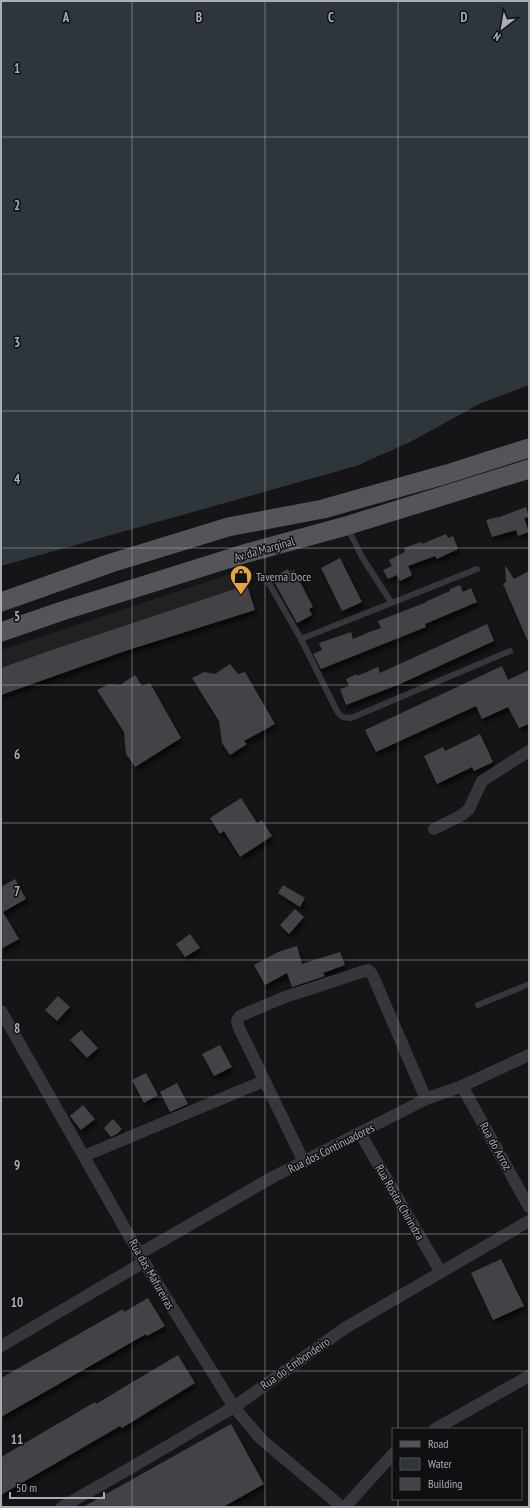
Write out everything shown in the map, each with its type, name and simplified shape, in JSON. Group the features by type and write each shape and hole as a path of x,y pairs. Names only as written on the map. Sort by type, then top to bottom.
{"main road":[{"path":"1,602 111,563 228,527 324,509 447,474 529,448"},
{"name":"Av. da Marginal","path":"1,632 62,611 240,556 346,526 529,469"}],"street":[{"path":"434,829 462,815 473,803 478,786 482,781 529,751"},
{"path":"304,1162 239,1028 237,1021 238,1018 246,1013 285,997 368,970 372,974 426,1099"},
{"name":"Rua das Mafureiras","path":"1,1011 142,1258 234,1407 261,1439 342,1507"},
{"name":"Rua dos Continuadores","path":"1,1346 273,1177 426,1099 462,1086 529,1055"},
{"path":"84,1156 264,1081"},
{"name":"Rua do Arroz","path":"462,1086 529,1207"},
{"name":"Rua Rosita Chirindza","path":"360,1133 440,1271"},
{"name":"Rua do Embondeiro","path":"62,1507 234,1407 345,1328 440,1271 529,1221"},
{"path":"437,1428 529,1376"},
{"path":"345,1507 392,1455"}],"lane":[{"path":"346,526 362,557 391,602"},
{"path":"301,638 477,569"},
{"path":"266,578 301,638 338,713 343,717 351,718 510,651"},
{"path":"478,1005 529,984"}],"shaded area":[{"path":"242,570 255,610 125,651 1,695 1,650"}],"water":[{"path":"1,1 529,1 529,385 481,403 410,442 356,466 1,566"}],"building":[{"path":"526,507 529,517 524,518 529,532 518,536 516,530 492,537 486,520 497,518"},
{"path":"446,534 448,538 453,536 458,549 437,559 435,556 408,566 412,575 400,581 397,575 388,579 383,570 392,566 389,560 405,552 404,548 421,542 422,544"},
{"path":"340,558 362,602 342,611 321,568"},
{"path":"505,565 514,579 529,571 529,644 503,584 506,582"},
{"path":"288,569 289,572 294,570 313,607 309,609 312,615 297,623 272,578"},
{"path":"247,585 255,610 125,651 1,695 1,668"},
{"path":"460,585 463,592 471,588 477,602 425,624 426,627 321,669 313,654 322,650 319,643 351,632 353,639 381,628 378,621 427,602"},
{"path":"487,624 494,641 400,684 346,705 340,689 349,686 346,679 378,667 380,673"},
{"path":"230,664 238,674 245,672 275,724 244,741 247,744 230,755 222,743 219,721 192,678 204,672 215,674"},
{"path":"502,666 508,680 529,670 529,724 519,728 508,707 482,719 476,706 376,752 365,730"},
{"path":"135,675 142,686 150,683 181,738 135,767 126,754 124,732 97,690 109,684 120,685"},
{"path":"480,734 493,762 474,771 472,767 437,784 424,756 443,747 445,751"},
{"path":"241,798 257,823 262,820 272,836 240,857 224,831 220,834 210,818"},
{"path":"15,879 26,899 3,912 19,939 1,949 1,887"},
{"path":"283,885 305,898 300,907 278,893"},
{"path":"295,909 304,917 289,934 280,925"},
{"path":"190,934 200,948 185,957 176,944"},
{"path":"297,946 302,964 340,952 345,965 323,973 325,976 292,987 287,973 265,985 254,965 278,952"},
{"path":"58,996 70,1007 57,1021 45,1010"},
{"path":"81,1030 98,1048 87,1058 70,1040"},
{"path":"220,1045 232,1067 214,1076 202,1054"},
{"path":"146,1073 158,1095 144,1103 132,1080"},
{"path":"177,1083 188,1104 170,1112 160,1092"},
{"path":"83,1105 95,1119 81,1130 70,1116"},
{"path":"113,1119 122,1129 111,1137 104,1128"},
{"path":"501,1259 524,1306 493,1320 471,1273"},
{"path":"148,1298 165,1326 147,1336 146,1334 1,1417 1,1378 123,1309 124,1312"},
{"path":"178,1355 195,1383 122,1428 120,1426 1,1495 1,1457 95,1402 96,1404"},
{"path":"231,1424 264,1484 223,1507 83,1507"}],"place":[{"name":"Taverna Doce","path":"241,596"}]}
